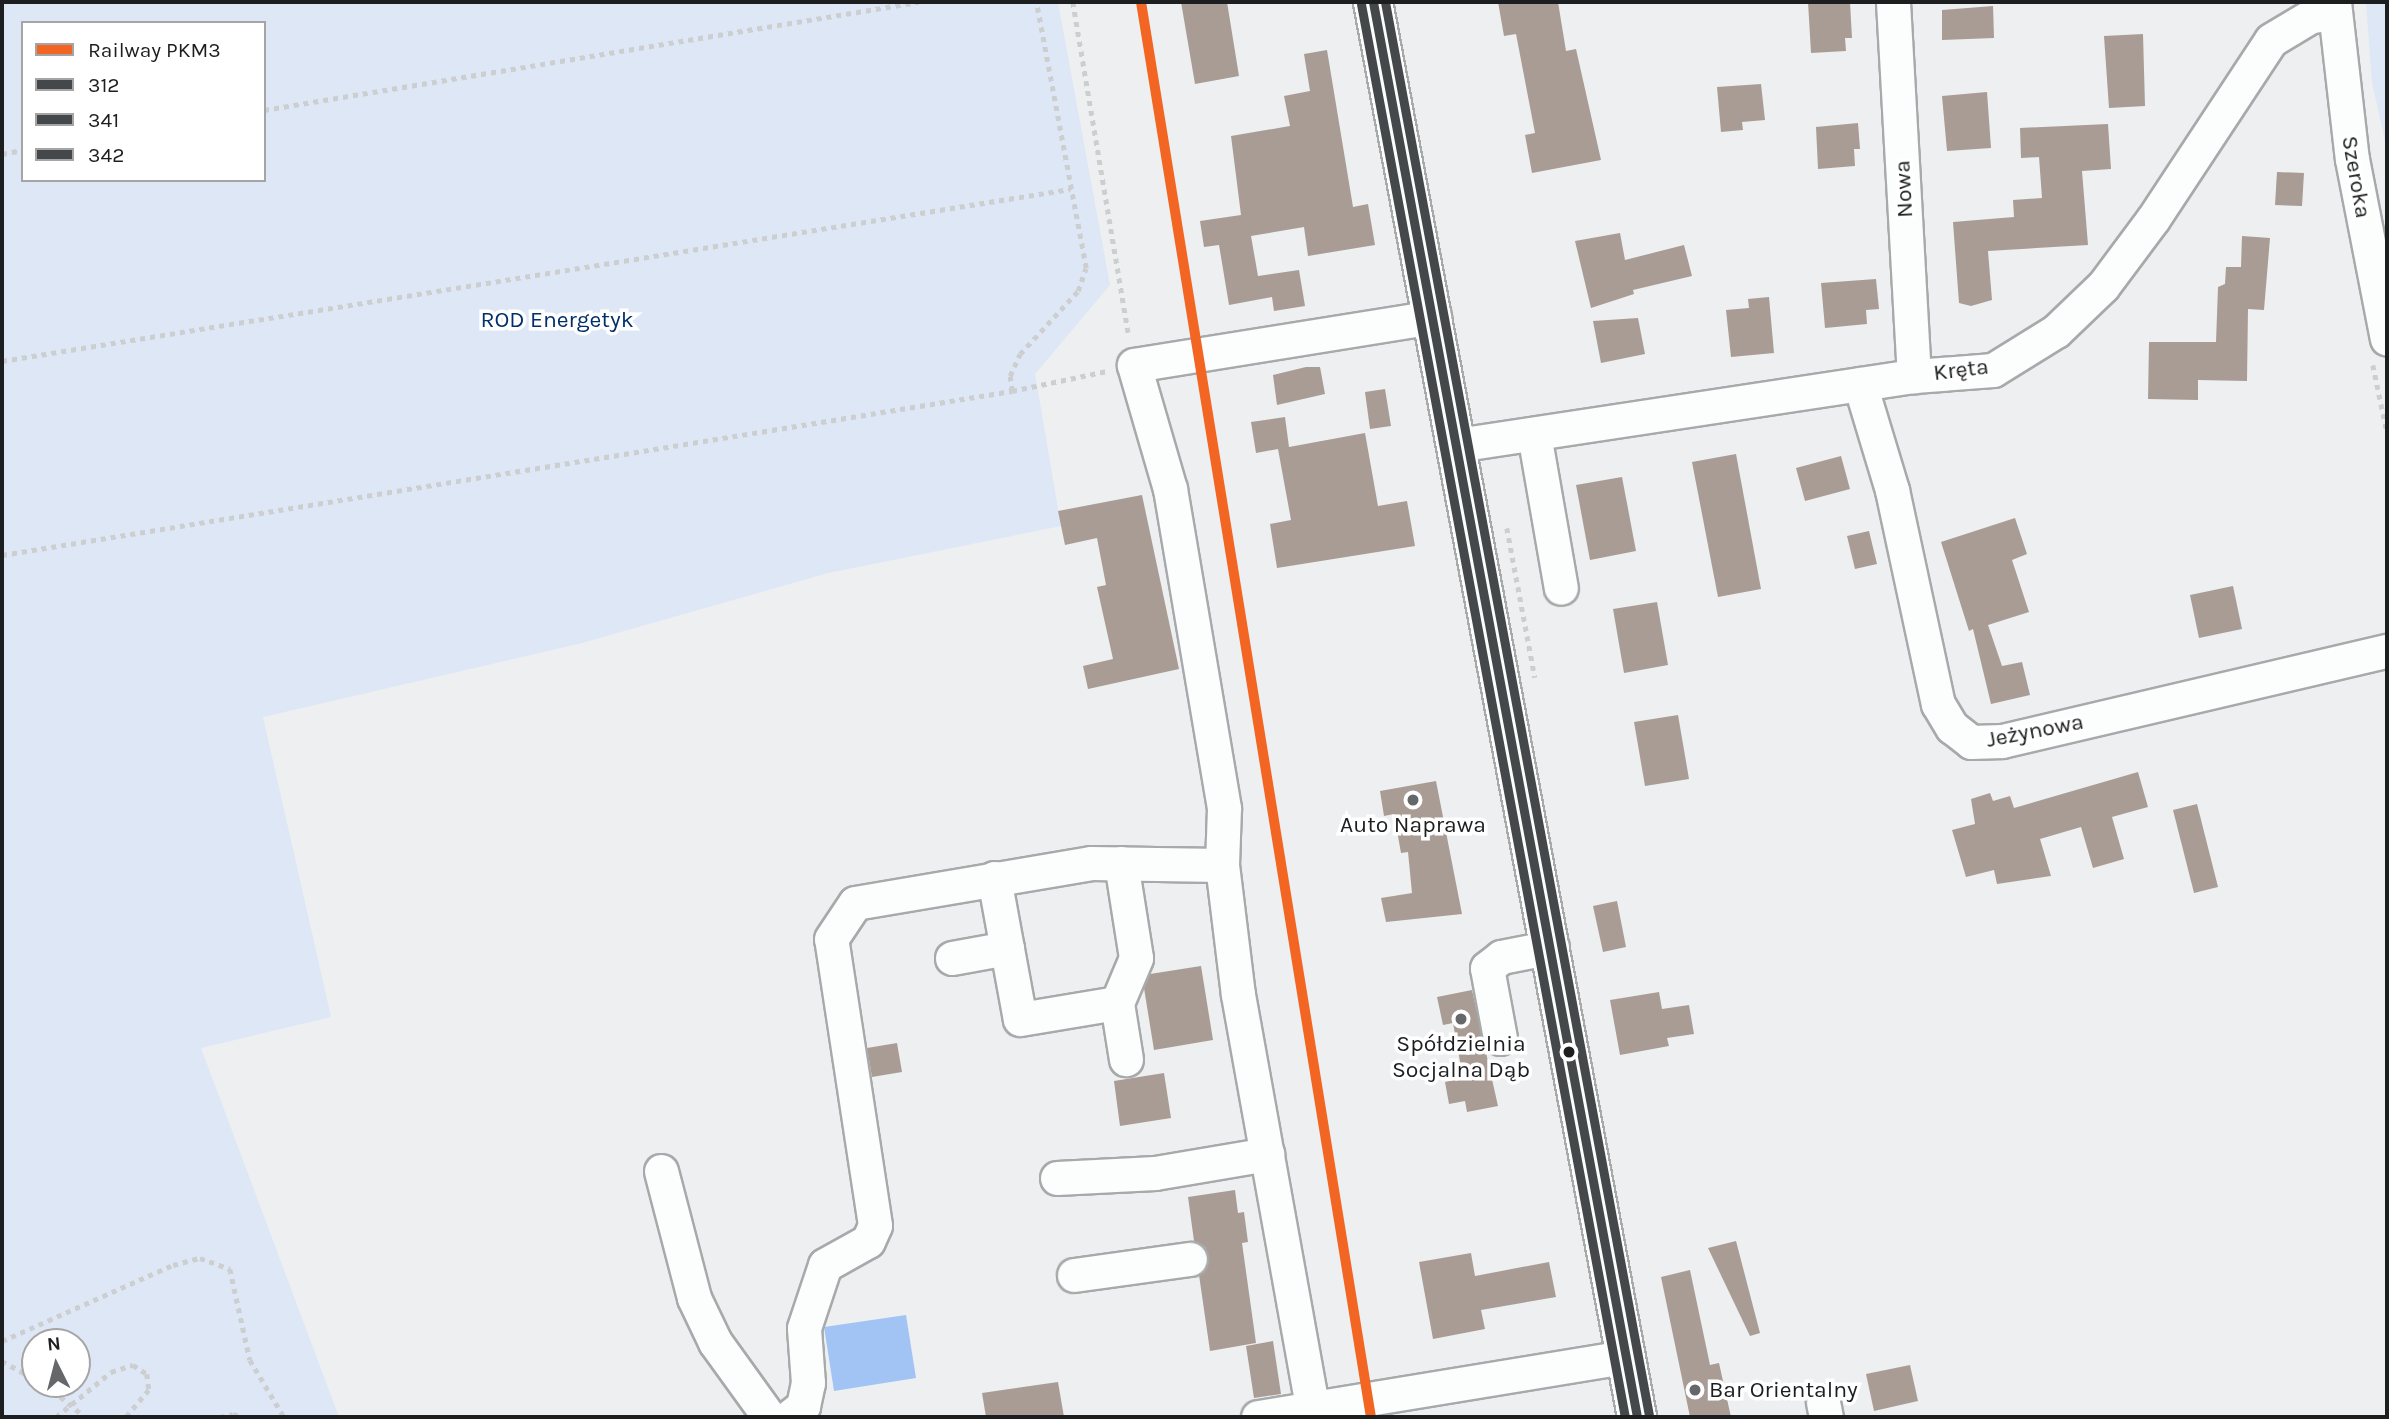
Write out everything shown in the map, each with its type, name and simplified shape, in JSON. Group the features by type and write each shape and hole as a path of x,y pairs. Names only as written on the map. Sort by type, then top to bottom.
{"main road":[{"path":"1373,2 1552,947 1637,1417"}],"street":[{"name":"Nowa","path":"1893,2 1914,376"},
{"name":"Kręta","path":"1458,445 1914,376 1993,370 2056,331 2103,286 2153,219 2271,40 2311,16 2334,8"},
{"name":"Szeroka","path":"2334,8 2353,159 2387,339"},
{"path":"1313,1412 1238,995 1222,864 1224,808 1170,489 1134,365 1433,317"},
{"name":"Jeżynowa","path":"1860,384 1892,490 1938,704 1952,727 1971,743 2002,741 2387,651"},
{"path":"1534,434 1561,588"},
{"path":"789,1417 803,1406 808,1383 804,1328 825,1265 868,1241 875,1226 831,939 855,903 1091,863 1222,864"},
{"path":"1121,863 1136,958 1118,1003 1126,1059"},
{"path":"994,878 1020,1019 1118,1003"},
{"path":"1500,1038 1487,968 1501,957 1552,947"},
{"path":"952,958 1007,948"},
{"path":"1058,1178 1155,1172 1267,1154"},
{"path":"661,1171 694,1298 715,1342 769,1417"},
{"path":"1074,1275 1190,1259"},
{"path":"1266,1416 1313,1412 1626,1357"}],"path":[{"path":"266,110 918,2"},
{"path":"1012,391 1010,376 1020,355 1078,291 1086,268 1036,2"},
{"path":"2,555 1012,391 1134,365 1073,2"},
{"path":"2,154 21,150"},
{"path":"2,361 1070,189"},
{"path":"2,1341 173,1265 201,1258 230,1269 250,1360 284,1417"},
{"path":"2,1361 21,1371"},
{"path":"56,1417 111,1372 133,1365 147,1374 149,1390 126,1417"},
{"path":"66,1398 85,1417"},
{"path":"220,1417 233,1413 242,1417"}],"green space":[{"name":"ROD Energetyk","path":"2,2 1058,2 1110,285 1035,374 1061,526 828,573 582,643 263,717 331,1017 201,1048 339,1417 2,1417"},
{"path":"2366,2 2387,2 2387,150 2372,82"}],"water":[{"path":"906,1315 916,1378 834,1391 824,1327"}],"building":[{"path":"1181,2 1227,2 1239,76 1195,84"},
{"path":"1498,2 1558,2 1566,51 1576,49 1601,160 1532,173 1525,135 1535,133 1516,34 1504,36"},
{"path":"1808,2 1850,2 1852,38 1845,38 1846,51 1811,53"},
{"path":"1993,6 1994,38 1942,40 1942,10"},
{"path":"2143,34 2145,106 2109,108 2104,36"},
{"path":"1327,50 1353,207 1368,204 1375,245 1308,256 1304,227 1251,236 1258,276 1299,270 1305,306 1274,311 1272,297 1229,305 1219,245 1204,247 1200,221 1241,215 1231,136 1290,126 1284,96 1310,91 1304,54"},
{"path":"1761,84 1765,120 1742,122 1743,130 1721,132 1717,87"},
{"path":"1987,92 1991,148 1947,151 1942,96"},
{"path":"1858,123 1860,149 1854,149 1855,166 1818,169 1816,127"},
{"path":"2108,124 2111,169 2082,171 2088,245 1988,251 1992,300 1971,306 1959,303 1953,222 2014,217 2013,200 2042,198 2039,157 2021,158 2020,128"},
{"path":"2277,172 2304,173 2302,206 2275,205"},
{"path":"1620,233 1625,260 1684,245 1692,276 1633,290 1634,294 1591,308 1575,241"},
{"path":"2242,236 2270,238 2264,310 2248,309 2247,381 2198,380 2198,400 2148,399 2149,342 2216,342 2218,287 2225,284 2226,267 2241,267"},
{"path":"1876,279 1879,309 1866,310 1867,324 1825,328 1821,283"},
{"path":"1769,297 1774,353 1731,357 1726,310 1749,308 1748,299"},
{"path":"1638,318 1645,354 1601,363 1593,321"},
{"path":"1306,367 1320,367 1325,394 1277,405 1273,375"},
{"path":"1385,389 1391,426 1370,429 1365,392"},
{"path":"1285,417 1289,447 1365,433 1378,506 1407,501 1415,546 1277,568 1270,524 1291,520 1278,449 1256,453 1251,422"},
{"path":"1736,454 1761,589 1718,597 1692,462"},
{"path":"1841,456 1850,489 1805,501 1796,468"},
{"path":"1622,477 1636,551 1590,560 1576,485"},
{"path":"1142,495 1179,669 1088,689 1083,666 1113,659 1097,587 1106,585 1097,538 1065,545 1058,511"},
{"path":"2015,518 2027,554 2012,560 2029,612 1988,625 2002,666 2022,662 2030,695 1991,704 1973,629 1969,631 1941,542"},
{"path":"1869,531 1877,564 1855,569 1847,536"},
{"path":"2233,586 2242,629 2199,638 2190,595"},
{"path":"1657,602 1668,665 1624,673 1613,609"},
{"path":"1678,715 1689,779 1645,786 1634,722"},
{"path":"2138,772 2148,807 2112,817 2124,859 2093,868 2081,827 2040,839 2051,876 1997,884 1994,870 1966,877 1952,830 1975,824 1971,799 1990,793 1993,801 2010,796 2014,808"},
{"path":"1436,781 1462,914 1386,922 1381,898 1412,893 1408,852 1401,853 1394,814 1384,816 1380,791"},
{"path":"2197,804 2218,887 2194,893 2173,810"},
{"path":"1617,901 1626,947 1603,952 1593,906"},
{"path":"1201,966 1213,1040 1154,1050 1144,988 1150,974"},
{"path":"1472,990 1498,1106 1467,1112 1465,1101 1449,1104 1445,1082 1463,1078 1453,1023 1443,1025 1437,997"},
{"path":"1659,992 1662,1009 1689,1005 1694,1034 1667,1038 1669,1046 1620,1055 1610,1000"},
{"path":"897,1043 902,1072 872,1077 867,1048"},
{"path":"1164,1073 1171,1118 1120,1126 1114,1081"},
{"path":"1235,1190 1238,1213 1244,1212 1248,1242 1242,1243 1256,1343 1210,1351 1199,1275 1209,1257 1205,1247 1194,1241 1188,1197"},
{"path":"1736,1241 1760,1333 1750,1336 1708,1248"},
{"path":"1471,1253 1475,1276 1549,1262 1556,1297 1481,1310 1485,1329 1433,1339 1419,1262"},
{"path":"1690,1270 1710,1365 1719,1363 1731,1417 1690,1417 1661,1277"},
{"path":"1273,1341 1281,1394 1254,1398 1246,1346"},
{"path":"1910,1365 1918,1401 1874,1411 1866,1374"},
{"path":"1058,1382 1064,1417 986,1417 982,1393"}],"rail line":[{"name":"PKM3","path":"1141,2 1371,1417"}],"transit line":[{"name":"312","path":"1373,2 1637,1417"},
{"name":"342","path":"1385,2 1649,1415"},
{"name":"341","path":"1361,4 1625,1417"}],"place":[{"name":"Auto Naprawa","path":"1413,800"},
{"name":"Spółdzielnia Socjalna Dąb","path":"1461,1019"},
{"name":"Bar Orientalny","path":"1695,1390"}]}
